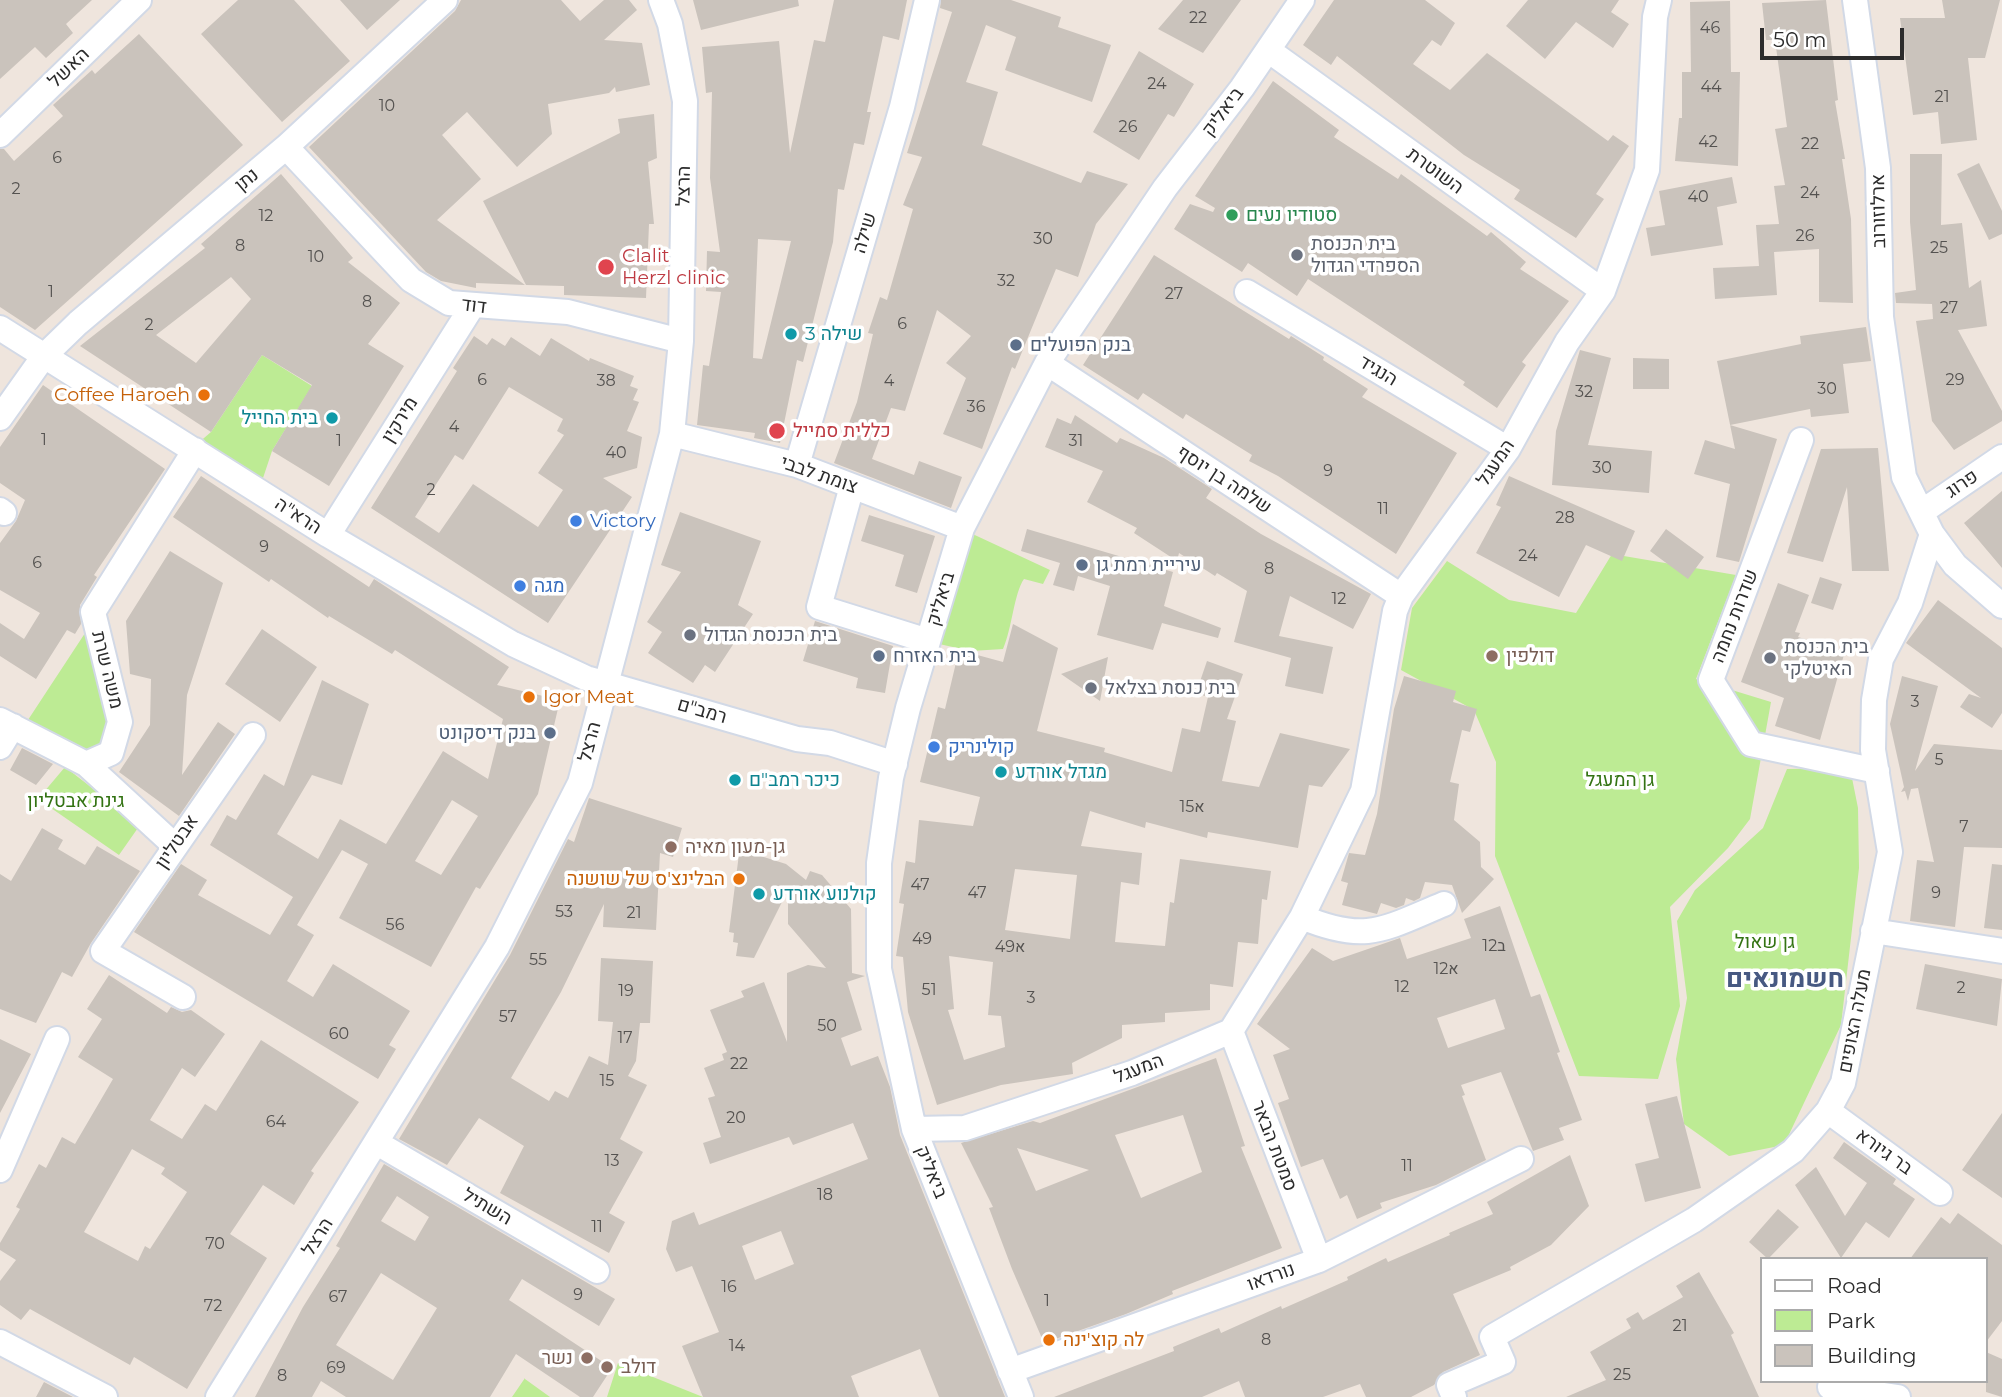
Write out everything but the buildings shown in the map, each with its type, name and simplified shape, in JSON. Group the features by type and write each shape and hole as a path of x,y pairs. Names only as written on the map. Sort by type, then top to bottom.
{"street":[{"name":"האשל","path":"0,135 139,0"},
{"name":"נתן","path":"0,418 44,356 78,323 286,147 445,0"},
{"name":"הרצל","path":"218,1397 497,947 580,783 672,434 681,341 685,101 670,24 661,0"},
{"name":"שילה","path":"797,466 902,107 927,0"},
{"name":"ביאליק","path":"1021,1397 914,1129 879,969 879,863 893,771 962,528 1047,363 1165,188 1302,0"},
{"name":"המעגל","path":"914,1129 965,1128 1132,1073 1231,1031 1302,917 1363,791 1395,611 1401,596 1508,449 1567,342 1603,291 1647,170 1655,17 1659,0"},
{"name":"ארלוזורוב","path":"1855,0 1878,168 1881,317 1904,477 1932,534 1955,565 2002,606"},
{"name":"השוטרת","path":"1268,50 1603,291"},
{"name":"דוד","path":"286,147 411,280 449,303 568,312 681,341"},
{"name":"הנגיד","path":"1247,292 1508,449"},
{"name":"מירקין","path":"328,535 473,305"},
{"name":"הרא\"ה","path":"0,328 328,535 513,643 571,672 607,684"},
{"name":"שלמה בן יוסף","path":"1047,363 1401,596"},
{"name":"צומת לבבי","path":"672,434 797,466 962,528"},
{"name":"שדרות נחמה","path":"1801,440 1711,680 1751,744 1877,771"},
{"name":"משה שרת","path":"86,764 111,753 120,722 93,612 195,450"},
{"name":"פרוג","path":"1923,512 2002,457"},
{"path":"852,486 819,607 928,641"},
{"name":"מעלה הצופים","path":"1454,1397 1449,1385 1503,1362 1492,1337 1694,1220 1793,1151 1828,1111 1843,1083 1890,852 1873,750 1874,700 1881,659 1910,603 1932,534"},
{"path":"571,672 585,685 598,713"},
{"name":"רמב\"ם","path":"607,684 797,739 828,755 893,771"},
{"path":"0,747 6,723 86,764 174,845"},
{"name":"אבטליון","path":"183,997 103,950 253,735"},
{"path":"1302,917 1346,932 1367,933 1444,904"},
{"path":"1873,931 2002,951"},
{"name":"סמטת הבאר","path":"1231,1031 1319,1260"},
{"path":"0,1170 57,1039"},
{"name":"בר גיורא","path":"1828,1111 1940,1193"},
{"name":"השתיל","path":"377,1143 597,1271"},
{"name":"נורדאו","path":"1010,1371 1319,1260 1521,1159"},
{"path":"0,1342 105,1397"},
{"path":"1830,1387 1898,1397"}],"green space":[{"path":"262,355 312,386 272,451 261,484 197,444 211,432"},
{"path":"964,530 1050,570 1043,584 1024,579 1003,649 971,651 930,642"},
{"name":"גן המעגל","path":"1612,554 1736,575 1696,679 1771,702 1750,819 1728,848 1670,907 1680,1006 1658,1079 1579,1076 1495,856 1496,762 1474,710 1401,670 1412,608 1447,561 1509,600 1576,613"},
{"path":"91,624 112,730 105,749 84,758 24,726"},
{"name":"גינת אבטליון","path":"65,767 140,825 119,855 38,799"},
{"name":"גן שאול","path":"1850,768 1858,808 1859,868 1841,1025 1784,1145 1729,1156 1684,1124 1676,1059 1687,998 1677,921 1695,890 1763,828 1787,769"},
{"path":"618,1363 703,1397 607,1397"},
{"path":"525,1379 550,1397 512,1397"}],"place":[{"name":"סטודיו נעים","path":"1232,215"},
{"name":"בית הכנסת הספרדי הגדול","path":"1297,255"},
{"name":"Clalit Herzl clinic","path":"606,267"},
{"name":"שילה 3","path":"791,334"},
{"name":"בנק הפועלים","path":"1016,345"},
{"name":"Coffee Haroeh","path":"204,395"},
{"name":"בית החייל","path":"332,418"},
{"name":"כללית סמייל","path":"777,431"},
{"name":"Victory","path":"576,521"},
{"name":"עיריית רמת גן","path":"1082,565"},
{"name":"מגה","path":"520,586"},
{"name":"בית הכנסת הגדול","path":"690,635"},
{"name":"בית האזרח","path":"879,656"},
{"name":"דולפין","path":"1492,656"},
{"name":"בית הכנסת האיטלקי","path":"1770,658"},
{"name":"בית כנסת בצלאל","path":"1091,688"},
{"name":"Igor Meat","path":"529,697"},
{"name":"בנק דיסקונט","path":"550,733"},
{"name":"קולינריק","path":"934,747"},
{"name":"מגדל אורדע","path":"1001,772"},
{"name":"כיכר רמב\"ם","path":"735,780"},
{"name":"גן-מעון מאיה","path":"671,847"},
{"name":"הבלינצ'ס של שושנה","path":"739,879"},
{"name":"קולנוע אורדע","path":"759,894"},
{"name":"לה קוצ'ינה","path":"1049,1340"},
{"name":"נשר","path":"587,1358"},
{"name":"דולב","path":"607,1367"}],"district":[{"name":"חשמונאים","path":"1785,979"}]}
